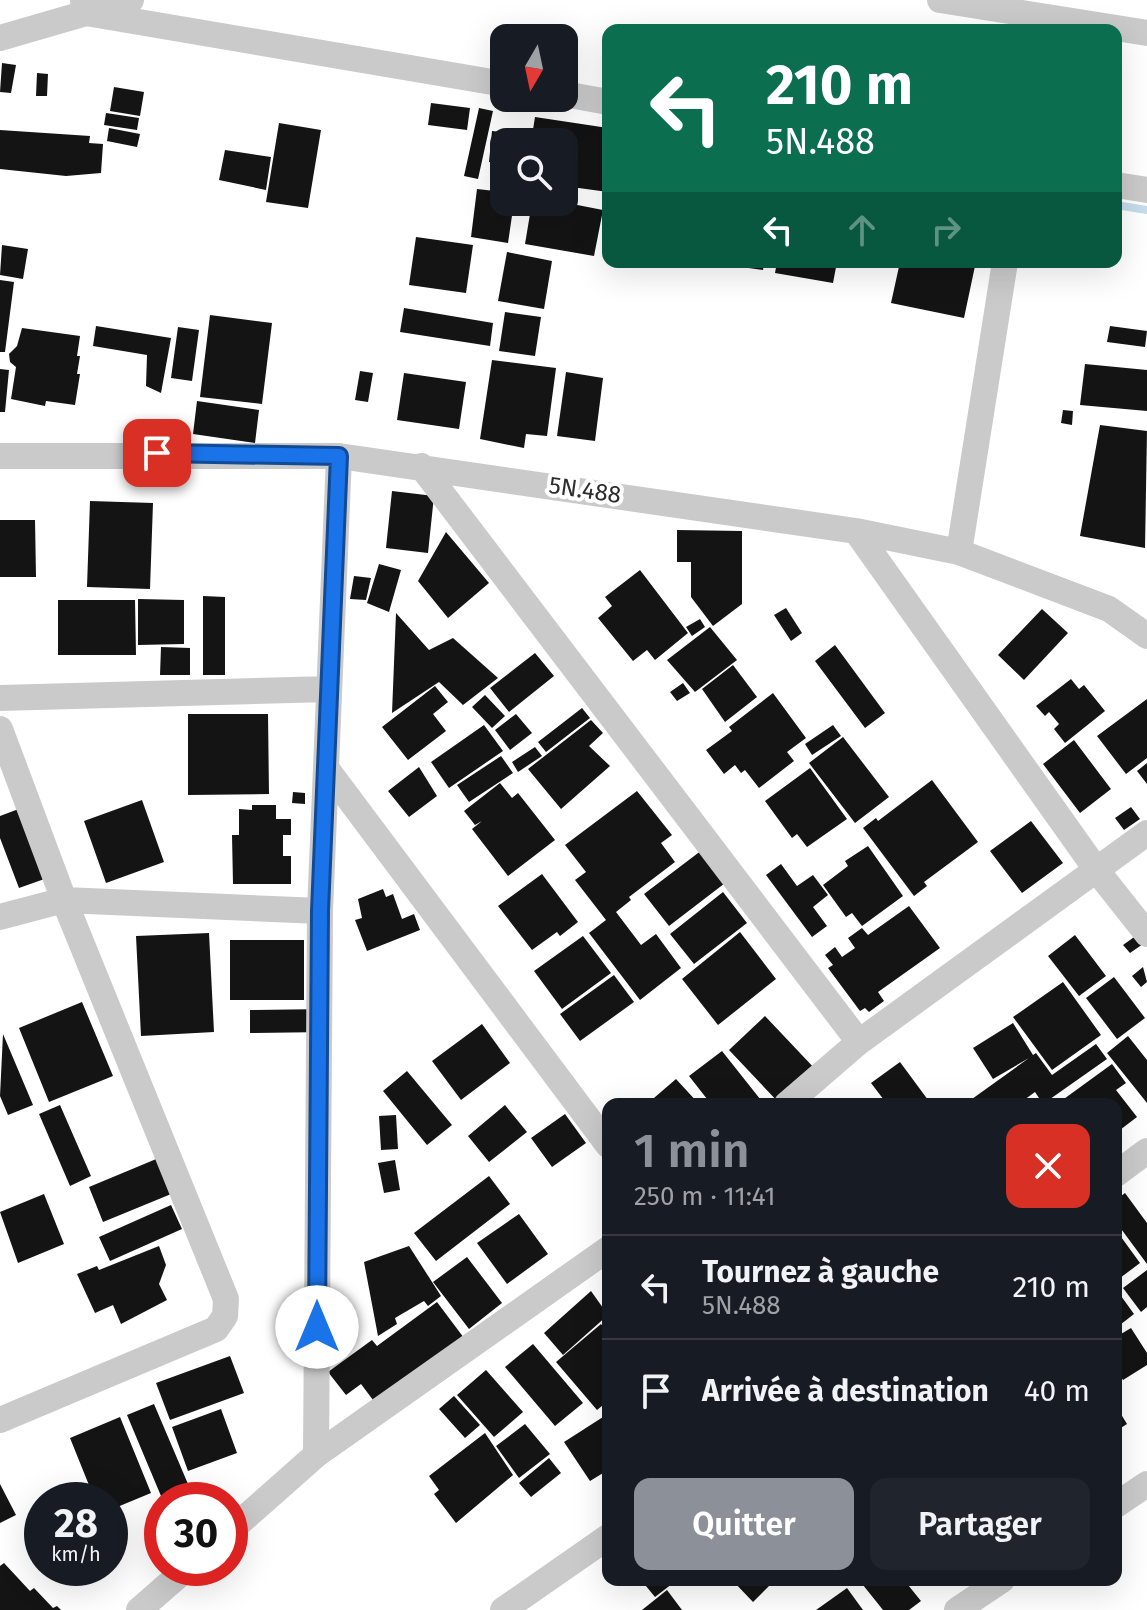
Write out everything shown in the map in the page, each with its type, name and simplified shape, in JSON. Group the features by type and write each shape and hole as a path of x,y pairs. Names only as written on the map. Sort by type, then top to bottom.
{"street":[{"path":"0,38 84,6 131,0"},
{"path":"940,0 1096,24"},
{"path":"84,6 490,81"},
{"path":"1122,29 1147,33"},
{"path":"578,97 602,101"},
{"path":"1122,186 1147,190"},
{"path":"959,552 1004,268"},
{"name":"5N.488","path":"0,456 339,456 856,531 959,552 1109,609 1147,636"},
{"path":"316,1455 320,911 339,456"},
{"path":"421,466 859,1042"},
{"path":"856,531 1098,872 1147,934"},
{"path":"0,698 329,689"},
{"path":"0,729 64,900 226,1299 225,1316 216,1329 0,1420"},
{"path":"326,768 602,1137"},
{"path":"794,1098 859,1042 1098,872 1147,833"},
{"path":"0,917 64,900 320,911"},
{"path":"1122,1170 1147,1151"},
{"path":"248,1515 316,1455 602,1253"},
{"path":"1122,1501 1147,1484"},
{"path":"503,1610 602,1541"},
{"path":"139,1610 166,1586"},
{"path":"957,1610 993,1586"}],"building":[{"path":"2,63 16,65 11,93 0,92"},
{"path":"37,73 48,74 47,96 36,96"},
{"path":"114,87 144,92 140,116 110,111"},
{"path":"431,103 470,108 467,130 428,125"},
{"path":"479,108 490,110 493,112 478,179 464,176"},
{"path":"106,113 139,118 137,130 104,125"},
{"path":"535,117 602,127 602,191 578,188 578,128 533,128"},
{"path":"279,123 321,130 308,208 266,202"},
{"path":"109,128 140,134 137,147 107,141"},
{"path":"0,130 90,136 89,143 103,144 101,173 66,176 0,169"},
{"path":"225,150 271,157 266,190 219,180"},
{"path":"477,189 490,190 490,216 512,216 508,243 471,237"},
{"path":"578,205 602,210 594,256 525,244 530,216 578,216"},
{"path":"416,237 473,245 466,293 409,285"},
{"path":"2,245 28,249 23,279 0,275"},
{"path":"507,252 552,261 544,309 498,301"},
{"path":"776,268 836,268 833,283 775,273"},
{"path":"899,268 975,268 964,318 891,303"},
{"path":"0,280 14,282 5,352 0,352"},
{"path":"404,308 493,323 490,346 400,332"},
{"path":"505,312 541,317 535,356 499,351"},
{"path":"210,315 272,323 262,404 200,397"},
{"path":"96,326 171,338 161,393 146,386 147,355 93,346"},
{"path":"1110,326 1147,331 1145,347 1107,342"},
{"path":"178,327 199,330 192,381 171,378"},
{"path":"22,328 80,336 77,374 80,374 75,405 46,401 45,406 11,399 16,367 10,362 9,354 17,346"},
{"path":"492,360 556,368 547,436 526,434 524,448 480,439"},
{"path":"1085,364 1147,370 1147,411 1080,405"},
{"path":"0,369 9,370 5,412 0,412"},
{"path":"360,371 373,373 368,402 355,400"},
{"path":"566,372 603,378 595,441 557,436"},
{"path":"404,373 466,382 459,429 397,420"},
{"path":"197,401 259,410 255,443 193,434"},
{"path":"1063,410 1073,411 1072,425 1061,423"},
{"path":"1100,425 1147,431 1145,548 1080,536"},
{"path":"392,491 434,496 428,553 386,548"},
{"path":"90,501 153,503 150,589 87,587"},
{"path":"0,520 35,520 36,577 0,577"},
{"path":"677,530 742,531 742,604 713,626 691,597 691,562 677,562"},
{"path":"446,532 489,583 448,618 418,581"},
{"path":"379,564 401,570 389,612 367,603"},
{"path":"640,570 688,633 655,660 647,650 633,661 598,618 612,606 605,597"},
{"path":"354,576 371,578 366,600 350,599"},
{"path":"203,596 225,597 225,675 203,675"},
{"path":"138,599 184,600 184,644 138,645"},
{"path":"58,600 135,600 136,655 58,655"},
{"path":"786,608 802,633 791,641 774,615"},
{"path":"1042,609 1068,633 1024,680 998,655"},
{"path":"396,613 429,650 453,638 498,678 463,705 439,682 392,713"},
{"path":"700,619 705,627 692,636 686,627"},
{"path":"710,627 737,660 695,692 667,660"},
{"path":"835,645 885,713 865,728 815,661"},
{"path":"161,647 190,648 190,675 160,675"},
{"path":"535,653 554,676 509,712 490,688"},
{"path":"733,665 757,697 725,722 702,689"},
{"path":"1071,679 1079,689 1084,685 1105,711 1065,743 1054,729 1059,724 1049,712 1045,716 1036,706"},
{"path":"683,683 690,693 677,701 670,692"},
{"path":"435,686 448,702 433,714 446,731 408,760 382,727"},
{"path":"773,693 806,738 787,752 794,761 759,788 745,770 741,773 735,765 724,774 706,750 732,731 729,727"},
{"path":"485,695 505,716 492,728 472,707"},
{"path":"1147,699 1147,758 1126,774 1097,736"},
{"path":"582,708 590,718 546,752 538,742"},
{"path":"188,714 268,714 269,794 188,795"},
{"path":"516,714 532,733 510,750 495,730"},
{"path":"591,720 603,733 589,746 610,766 561,809 528,769"},
{"path":"484,725 503,751 449,788 431,762"},
{"path":"833,725 841,736 812,755 805,744"},
{"path":"843,737 889,797 855,823 809,763"},
{"path":"1074,740 1111,789 1080,813 1043,764"},
{"path":"535,747 542,756 518,772 512,762"},
{"path":"501,756 513,773 469,802 457,785"},
{"path":"1147,763 1147,784 1137,771"},
{"path":"419,767 437,796 409,817 388,791"},
{"path":"810,768 847,819 807,847 797,834 792,838 765,801"},
{"path":"932,780 978,842 924,882 927,886 914,896 863,828 876,818 878,821"},
{"path":"500,783 512,798 518,793 555,840 508,876 472,829 482,821 475,825 464,811"},
{"path":"637,791 672,835 661,843 675,862 629,897 631,900 616,912 641,945 656,934 681,968 640,1000 589,933 606,920 575,880 586,872 565,845"},
{"path":"293,792 305,793 305,804 292,803"},
{"path":"142,800 164,862 106,883 84,821"},
{"path":"252,805 276,805 276,819 291,819 291,835 283,835 283,856 291,856 291,884 233,884 232,835 239,835 239,809 252,810"},
{"path":"24,807 50,877 19,888 0,838 0,816"},
{"path":"1131,807 1140,819 1124,830 1115,818"},
{"path":"1031,821 1063,863 1022,893 990,851"},
{"path":"868,846 903,896 862,926 852,913 846,917 823,885 848,866 845,861"},
{"path":"706,847 729,880 669,926 644,894"},
{"path":"781,864 797,886 813,875 828,895 813,907 827,926 812,937 766,875"},
{"path":"542,874 578,922 560,936 557,932 532,950 498,906"},
{"path":"383,889 386,897 393,894 402,919 414,914 420,930 367,951 355,920 362,918 358,899"},
{"path":"723,892 747,923 694,964 670,934"},
{"path":"909,906 940,948 878,992 884,1001 869,1012 865,1008 860,1011 828,968 833,965 825,955 835,947 842,957 855,948 848,938 862,928 868,935"},
{"path":"740,932 776,979 718,1025 682,979"},
{"path":"209,933 214,1032 141,1036 136,936"},
{"path":"1075,935 1106,976 1079,996 1048,956"},
{"path":"1137,935 1143,944 1130,953 1123,945"},
{"path":"583,936 611,973 562,1009 534,971"},
{"path":"230,940 304,940 304,1000 230,1000"},
{"path":"1143,967 1147,982 1141,987 1132,976"},
{"path":"614,975 634,1002 580,1041 560,1014"},
{"path":"1114,977 1145,1018 1117,1039 1086,998"},
{"path":"1063,982 1101,1035 1052,1070 1013,1017"},
{"path":"82,1002 113,1076 49,1102 19,1028"},
{"path":"327,1009 327,1032 250,1033 250,1010"},
{"path":"765,1016 817,1071 787,1098 774,1098 729,1050"},
{"path":"1013,1023 1033,1055 1036,1053 1052,1075 1096,1044 1107,1059 1052,1098 1039,1098 1035,1092 1027,1098 973,1098 1029,1058 993,1079 973,1048"},
{"path":"482,1024 510,1063 461,1100 432,1061"},
{"path":"3,1034 33,1105 8,1115 0,1096"},
{"path":"1128,1036 1147,1060 1147,1103 1107,1053"},
{"path":"722,1051 759,1098 706,1098 689,1076"},
{"path":"900,1062 927,1098 882,1098 871,1083"},
{"path":"1112,1064 1126,1083 1116,1090 1137,1117 1122,1128 1122,1098 1065,1098"},
{"path":"407,1071 452,1125 427,1145 383,1091"},
{"path":"676,1079 693,1098 654,1098"},
{"path":"60,1105 91,1176 70,1186 39,1114"},
{"path":"505,1105 527,1132 489,1162 468,1136"},
{"path":"565,1114 586,1143 552,1167 531,1138"},
{"path":"396,1115 398,1149 381,1150 379,1116"},
{"path":"161,1157 176,1192 103,1222 89,1187"},
{"path":"395,1160 400,1190 384,1193 378,1163"},
{"path":"489,1176 510,1204 436,1261 414,1233"},
{"path":"1125,1193 1147,1223 1147,1264 1122,1230 1122,1195"},
{"path":"44,1194 64,1244 18,1263 0,1212"},
{"path":"171,1205 182,1229 110,1261 99,1237"},
{"path":"519,1214 548,1254 507,1284 477,1243"},
{"path":"1122,1238 1140,1263 1122,1276"},
{"path":"159,1246 166,1265 159,1284 167,1300 121,1324 113,1305 95,1313 77,1274 97,1266 99,1270"},
{"path":"409,1246 441,1296 428,1306 424,1301 395,1318 397,1324 378,1336 364,1262"},
{"path":"467,1257 502,1303 469,1329 433,1282"},
{"path":"1147,1270 1147,1307 1141,1312 1123,1288"},
{"path":"591,1291 602,1307 602,1320 563,1355 544,1333"},
{"path":"1122,1297 1134,1314 1122,1323"},
{"path":"437,1302 464,1338 376,1404 361,1384 346,1395 328,1372 372,1340 377,1346"},
{"path":"601,1324 602,1406 597,1410 556,1362"},
{"path":"1131,1328 1147,1353 1147,1365 1123,1380 1122,1379 1122,1333"},
{"path":"533,1344 583,1403 555,1426 505,1367"},
{"path":"230,1356 244,1393 170,1420 156,1383"},
{"path":"486,1370 523,1412 494,1437 457,1395"},
{"path":"454,1396 480,1425 465,1438 439,1409"},
{"path":"154,1404 187,1482 155,1482 127,1415"},
{"path":"221,1409 237,1453 188,1471 172,1427"},
{"path":"120,1417 147,1482 144,1482 144,1496 128,1503 128,1482 88,1482 70,1438"},
{"path":"602,1418 602,1474 590,1481 564,1442"},
{"path":"525,1424 550,1454 519,1478 496,1446"},
{"path":"485,1433 513,1475 456,1523 434,1494 439,1490 429,1476"},
{"path":"549,1458 561,1473 531,1497 519,1483"},
{"path":"0,1484 16,1515 0,1523"},
{"path":"4,1563 30,1591 34,1588 53,1608 57,1606 61,1610 0,1610 0,1566"},
{"path":"646,1586 669,1586 655,1597"},
{"path":"738,1586 769,1586 753,1602"},
{"path":"864,1586 909,1586 921,1601 909,1610 883,1610"},
{"path":"847,1588 863,1610 816,1610"},
{"path":"667,1590 682,1610 642,1610"}],"waterway":[{"path":"1122,206 1147,210"}],"route":[{"path":"157,453 339,456 320,911 317,1327"}]}
